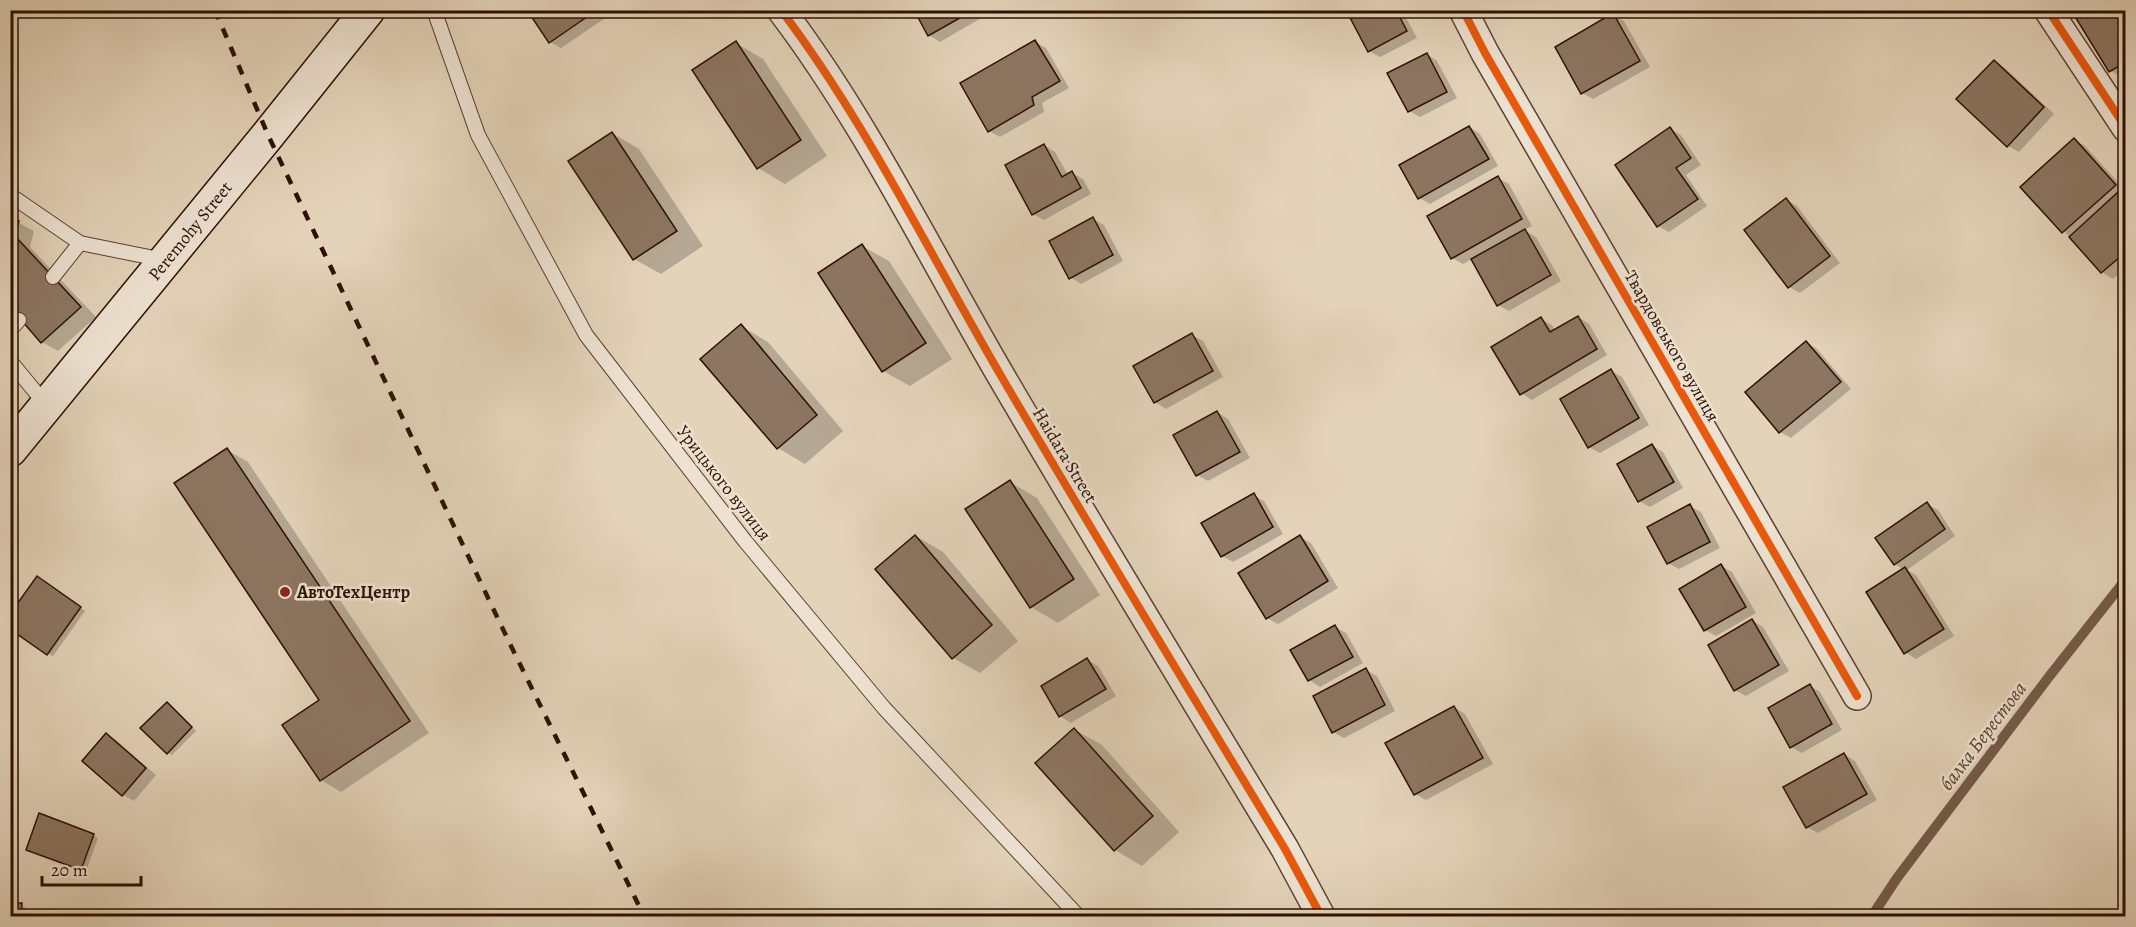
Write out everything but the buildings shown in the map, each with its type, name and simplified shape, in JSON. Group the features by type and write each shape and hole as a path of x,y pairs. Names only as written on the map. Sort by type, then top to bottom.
{"main road":[{"name":"Peremohy Street","path":"10,450 368,10"}],"street":[{"name":"Haidara Street","path":"781,10 813,52 852,115 1003,381 1285,849 1321,916"},
{"name":"Твардовського вулиця","path":"1463,10 1485,53 1857,696"},
{"path":"2048,10 2126,128"}],"lane":[{"name":"Урицького вулиця","path":"434,10 478,135 586,335 745,540 884,708 1078,916"},
{"path":"10,195 80,243 166,261"},
{"path":"53,277 80,243"},
{"path":"10,361 47,406"}],"waterway":[{"name":"балка Берестова","path":"1872,916 1897,878 2126,579"}],"railway":[{"path":"215,10 268,135 510,644 644,916"}],"cycle path":[{"path":"781,10 813,54 871,145 1004,381 1285,849 1321,916"},
{"path":"1463,10 1485,53 1857,696"},
{"path":"2048,10 2126,128"}],"place":[{"name":"АвтоТехЦентр","path":"285,592"}]}
